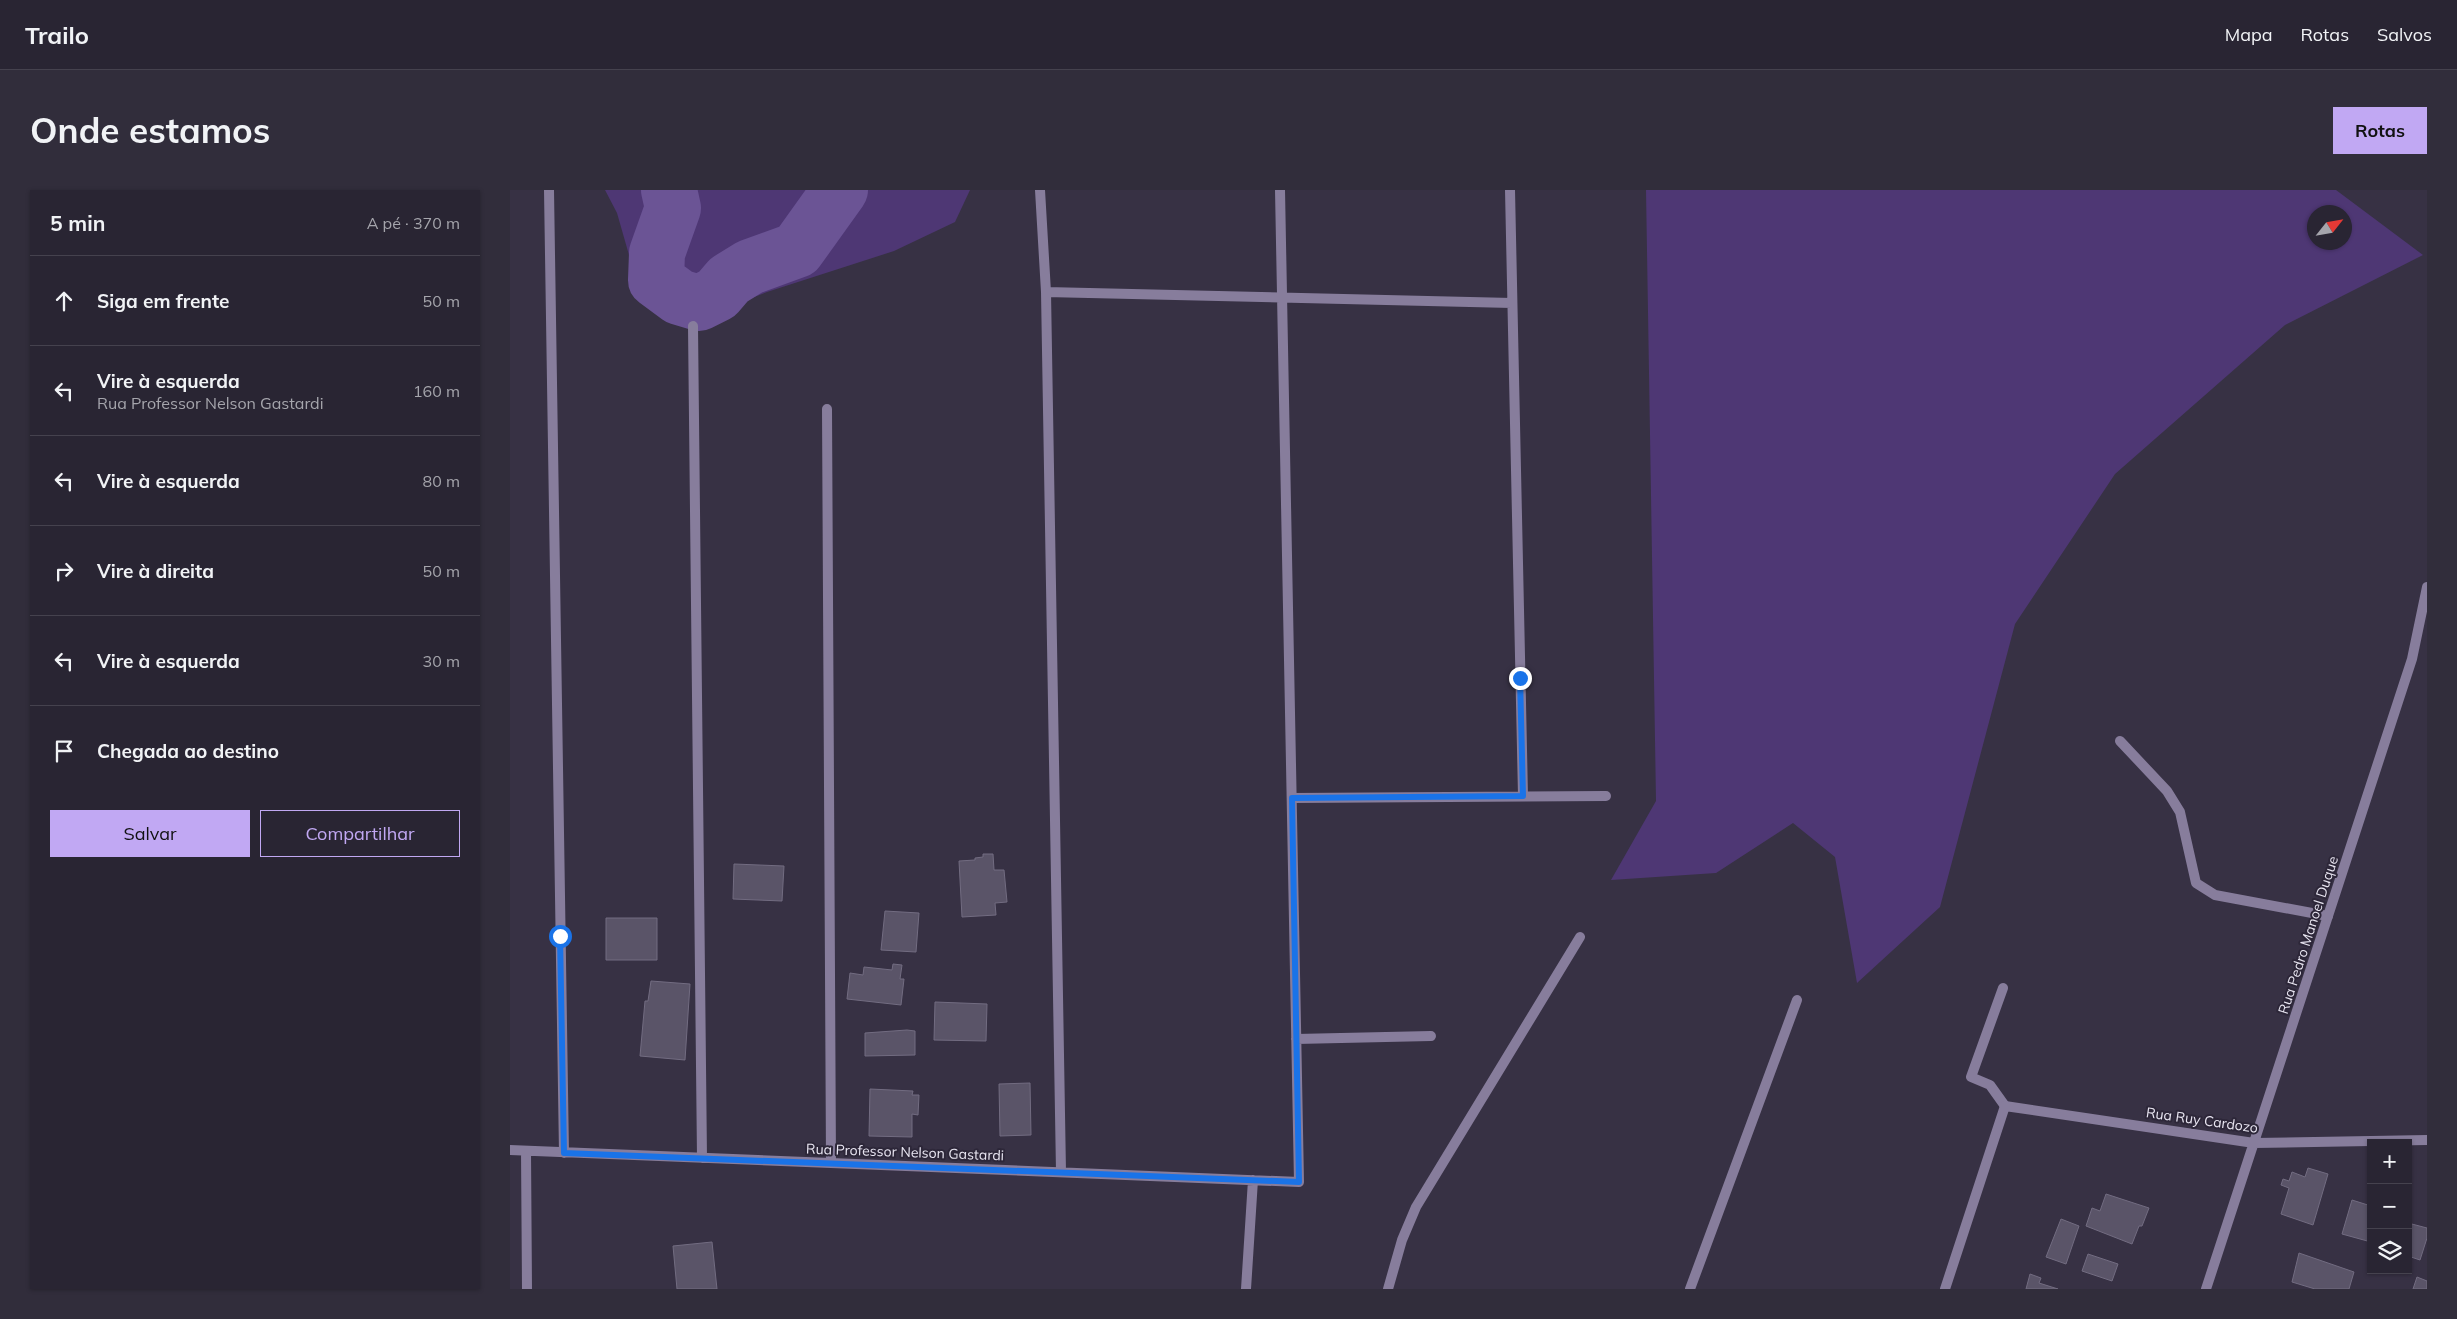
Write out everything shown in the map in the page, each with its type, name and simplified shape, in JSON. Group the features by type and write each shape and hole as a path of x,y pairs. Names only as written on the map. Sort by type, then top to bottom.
{"street":[{"path":"549,190 564,1153"},
{"path":"1040,190 1046,292 1061,1172"},
{"path":"1280,190 1284,298 1296,1039 1431,1036"},
{"path":"1510,190 1523,796"},
{"path":"1046,292 1512,303"},
{"path":"694,326 702,1158"},
{"path":"827,409 831,1163"},
{"name":"Rua Pedro Manoel Duque","path":"2206,1289 2412,660 2427,587"},
{"path":"2120,742 2167,791 2180,812 2196,883 2215,895 2328,916"},
{"path":"1292,798 1606,796"},
{"path":"1388,1289 1402,1240 1416,1207 1580,937"},
{"path":"1945,1289 2005,1106 1990,1085 1971,1077 2003,988"},
{"path":"1690,1289 1797,1000"},
{"name":"Rua Professor Nelson Gastardi","path":"510,1150 1299,1182 1296,1039"},
{"name":"Rua Ruy Cardozo","path":"2005,1106 2254,1143 2427,1140"},
{"path":"526,1151 527,1289"},
{"path":"1246,1289 1253,1180"}],"shaded area":[{"path":"605,190 970,190 955,222 894,251 767,292 699,318 667,317 651,304 639,290 617,213"},
{"path":"1646,190 2336,190 2423,255 2285,325 2115,474 2015,624 1940,907 1857,983 1835,857 1793,823 1716,873 1611,880 1656,801"}],"building":[{"path":"983,854 993,854 994,870 1004,870 1007,902 995,903 996,915 962,917 959,861 975,860 975,858 983,857"},
{"path":"734,864 784,866 782,901 733,899"},
{"path":"885,911 919,913 916,952 881,950"},
{"path":"606,918 657,918 657,960 606,960"},
{"path":"893,964 902,965 900,979 904,979 901,1005 847,999 850,973 863,975 864,967 892,970"},
{"path":"651,981 690,984 685,1060 640,1056 645,1001 648,1001"},
{"path":"935,1002 987,1004 986,1041 934,1040"},
{"path":"915,1031 915,1055 865,1056 865,1033"},
{"path":"1030,1083 1031,1135 1000,1136 999,1084"},
{"path":"870,1089 913,1091 912,1095 919,1095 918,1115 912,1114 912,1137 869,1136"},
{"path":"2308,1168 2328,1174 2313,1225 2281,1214 2289,1188 2281,1185 2283,1179 2289,1181 2292,1172 2305,1177"},
{"path":"2106,1194 2149,1208 2132,1244 2086,1226 2092,1208 2100,1211"},
{"path":"2352,1200 2367,1205 2367,1241 2342,1234"},
{"path":"2061,1219 2079,1226 2066,1264 2046,1257"},
{"path":"2412,1224 2427,1228 2427,1238 2420,1260 2412,1257"},
{"path":"712,1242 717,1289 677,1289 673,1246"},
{"path":"2299,1253 2354,1272 2349,1289 2315,1289 2292,1282"},
{"path":"2088,1254 2118,1264 2112,1281 2082,1271"},
{"path":"2030,1274 2041,1278 2039,1283 2058,1289 2026,1289"},
{"path":"2417,1277 2427,1281 2427,1289 2413,1289"}],"waterway":[{"path":"669,190 673,208 657,253 656,280 679,297 699,303 717,294 729,280 750,267 797,250 840,190"}],"route":[{"path":"560,936 564,1153 1299,1182 1292,798 1523,796 1520,678"}]}
